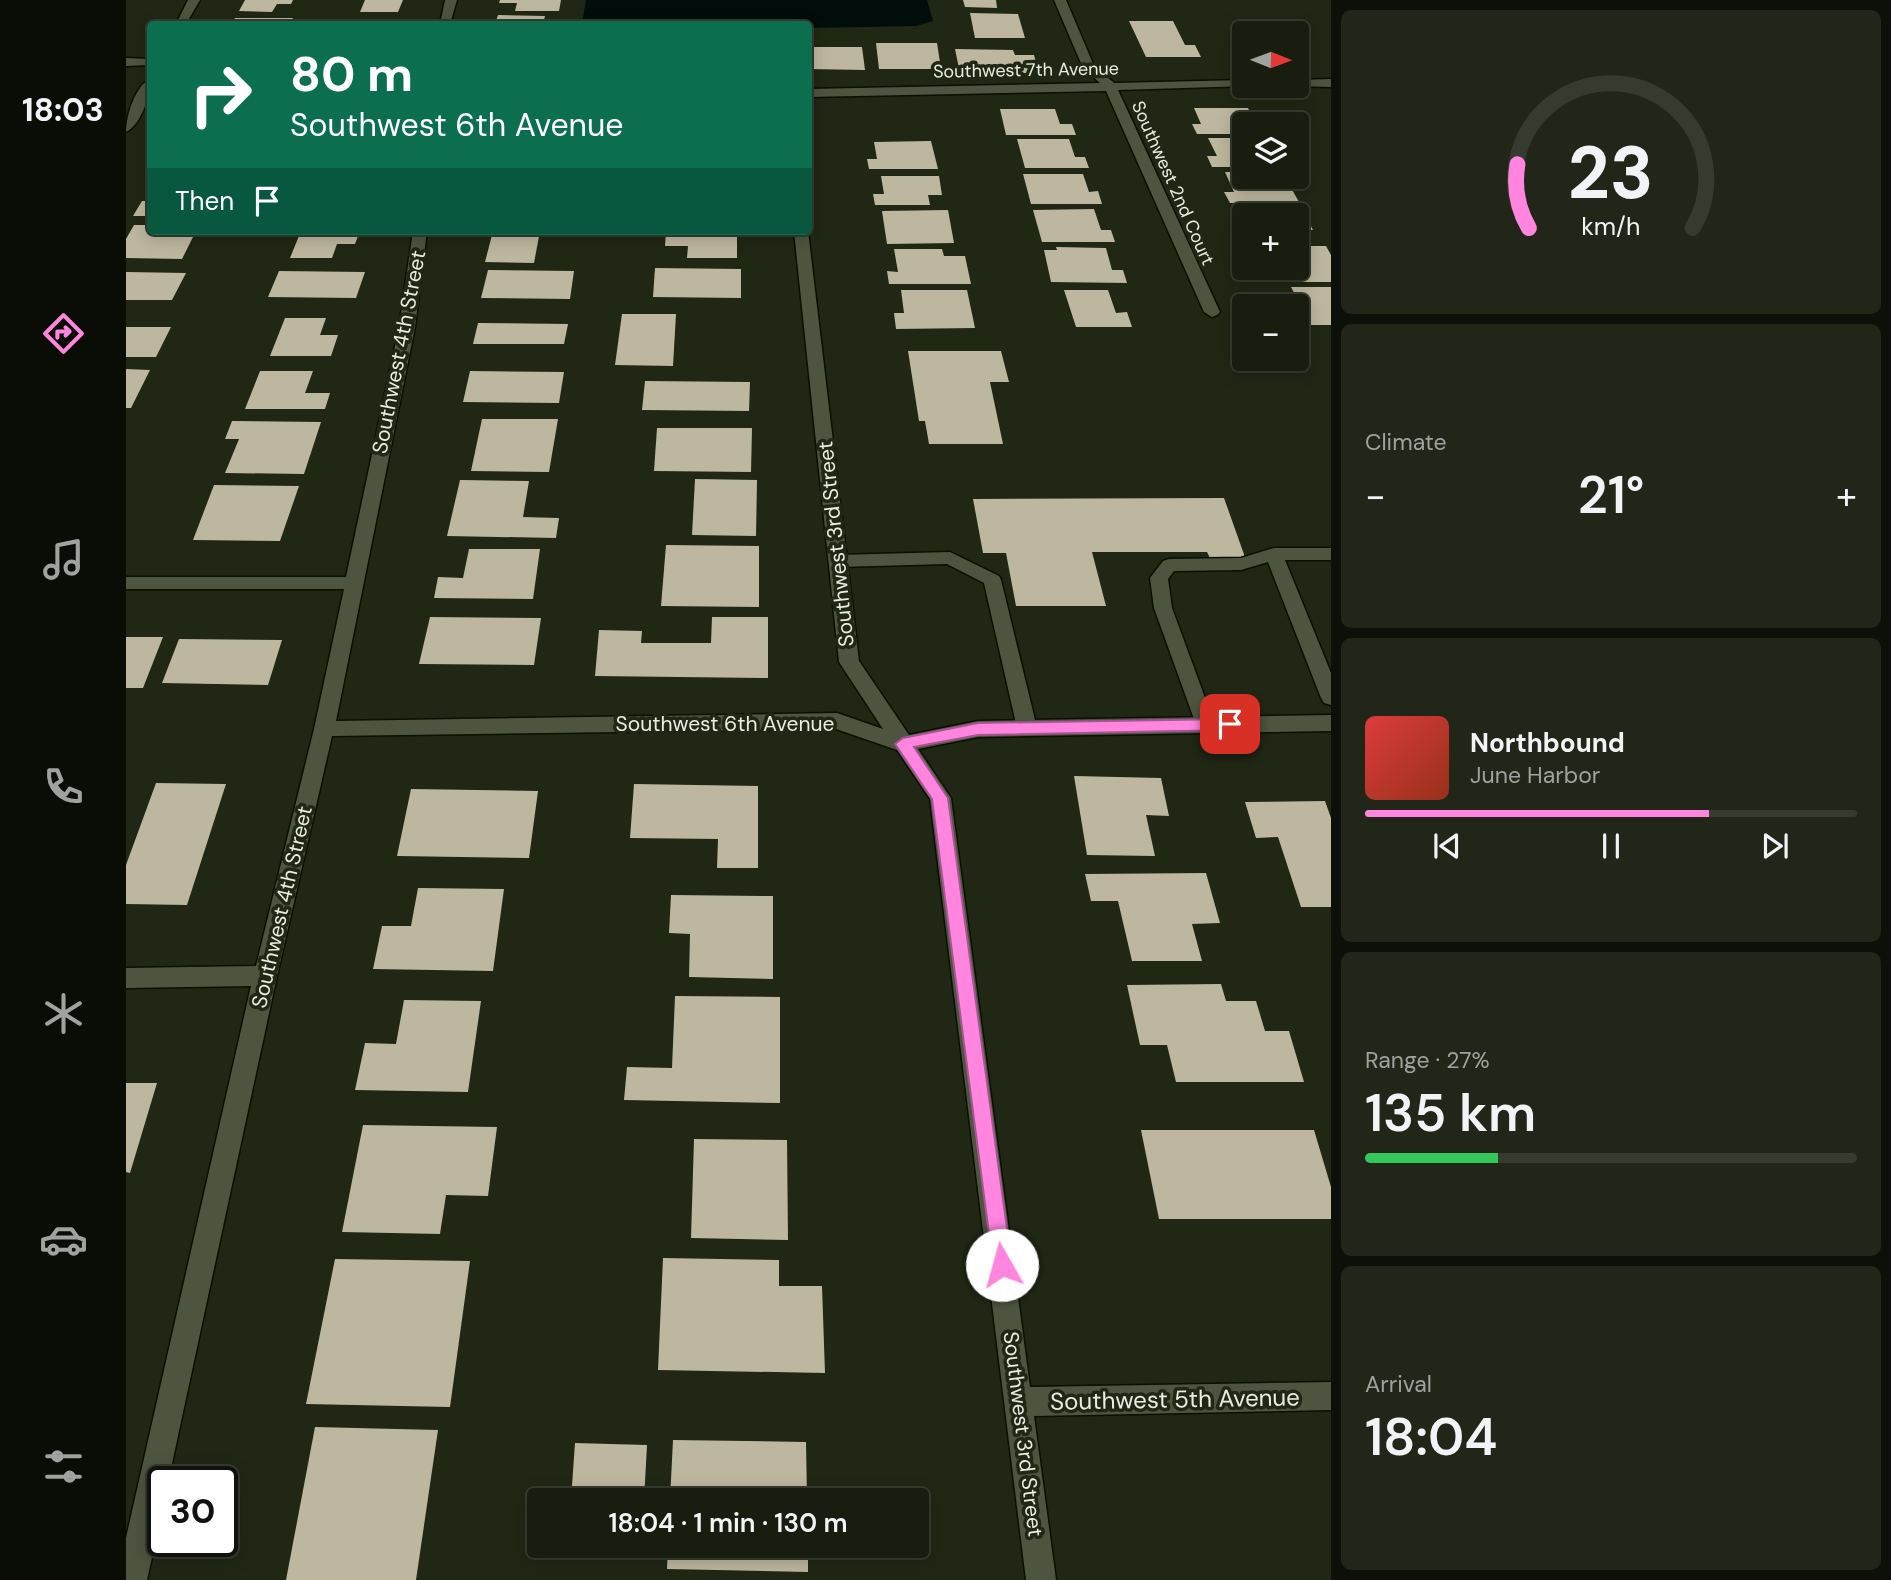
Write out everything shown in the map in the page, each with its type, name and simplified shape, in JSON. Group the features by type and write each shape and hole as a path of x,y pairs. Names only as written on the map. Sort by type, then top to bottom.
{"street":[{"path":"183,21 194,0"},
{"path":"446,21 451,0"},
{"name":"Southwest 2nd Court","path":"1060,0 1089,68 1110,86 1212,312"},
{"path":"126,62 147,62"},
{"path":"1309,84 1331,83"},
{"name":"Southwest 7th Avenue","path":"812,93 1232,84"},
{"path":"126,128 147,96"},
{"name":"Southwest 4th Street","path":"132,1580 265,976 324,729 407,327 419,235"},
{"name":"Southwest 3rd Street","path":"801,235 849,662 940,798 1041,1580"},
{"path":"1205,725 1163,608 1159,578 1169,565 1241,564 1274,554 1331,554"},
{"path":"1274,554 1331,698"},
{"path":"838,561 950,558 992,580 1027,728"},
{"path":"126,583 352,583"},
{"name":"Southwest 6th Avenue","path":"324,729 837,721 903,744"},
{"path":"903,744 978,729 1331,723"},
{"path":"126,978 265,976"},
{"name":"Southwest 5th Avenue","path":"1020,1402 1331,1396"}],"shaded area":[{"path":"586,0 927,0 933,21 916,26 812,28 812,21 582,21"}],"building":[{"path":"245,0 293,0 291,4 277,4 272,12 239,11"},
{"path":"365,0 403,0 398,12 360,12"},
{"path":"500,0 561,0 559,11 515,11 517,3 499,3"},
{"path":"963,0 996,0 997,8 965,7"},
{"path":"970,13 1018,14 1025,38 975,38"},
{"path":"498,15 545,16 544,21 496,21"},
{"path":"235,18 293,18 292,21 233,21"},
{"path":"349,19 384,20 384,21 348,21"},
{"path":"1129,21 1173,21 1185,45 1195,45 1201,57 1146,57"},
{"path":"876,43 937,43 941,69 879,69"},
{"path":"812,47 862,47 865,70 812,69"},
{"path":"955,49 1013,50 1015,55 1034,55 1039,73 960,73"},
{"path":"1194,108 1248,108 1250,112 1232,112 1232,134 1197,134 1192,124 1201,124"},
{"path":"1000,109 1055,109 1060,124 1072,124 1076,135 1006,135"},
{"path":"1208,138 1232,138 1232,167 1212,167 1207,156 1217,156"},
{"path":"1017,139 1069,139 1075,157 1085,157 1089,168 1025,168"},
{"path":"931,141 938,169 869,169 867,159 877,159 874,142"},
{"path":"1225,172 1232,172 1232,188"},
{"path":"1023,174 1083,174 1089,192 1098,191 1102,204 1031,204"},
{"path":"881,176 939,176 942,195 928,195 930,205 875,205 873,194 884,194"},
{"path":"1233,189 1292,189 1299,202 1230,203 1224,192 1234,192"},
{"path":"142,201 147,201 147,216 133,216"},
{"path":"1094,209 1101,230 1111,230 1115,242 1042,242 1033,210"},
{"path":"948,210 954,243 887,244 882,211"},
{"path":"134,225 147,225 147,235 194,235 182,259 126,258 126,239"},
{"path":"299,235 358,235 355,244 337,244 332,258 290,258"},
{"path":"492,235 539,235 534,263 485,262"},
{"path":"666,235 737,235 737,258 687,258 688,246 665,246"},
{"path":"1309,246 1326,246 1331,255 1331,282 1277,280 1309,280"},
{"path":"1056,247 1106,248 1112,270 1123,270 1127,283 1051,282 1044,250 1057,250"},
{"path":"894,249 942,249 944,256 965,256 971,284 889,284 887,271 898,272"},
{"path":"655,268 741,269 741,298 653,297"},
{"path":"488,270 574,271 570,299 481,298"},
{"path":"279,271 365,272 356,298 268,297"},
{"path":"126,272 186,273 172,300 126,300"},
{"path":"1291,287 1331,287 1331,325 1311,325 1309,294 1295,294"},
{"path":"901,290 967,290 975,328 896,329 894,313 904,313"},
{"path":"1064,290 1108,290 1116,313 1127,312 1132,327 1076,327"},
{"path":"622,314 676,314 673,366 615,365"},
{"path":"285,318 326,318 320,335 338,335 331,356 270,356"},
{"path":"478,323 568,324 564,344 473,344"},
{"path":"126,327 171,327 156,357 126,357"},
{"path":"908,351 1001,351 1009,382 990,382 1003,444 929,444 925,421 919,421"},
{"path":"126,369 150,370 131,408 126,408"},
{"path":"260,371 313,371 305,393 330,393 325,409 245,409"},
{"path":"470,371 564,372 559,403 463,402"},
{"path":"645,381 750,382 749,411 642,410"},
{"path":"482,419 558,419 549,472 471,471"},
{"path":"232,421 321,422 304,474 225,473 239,439 225,439"},
{"path":"657,428 752,428 751,472 654,471"},
{"path":"695,479 757,480 756,536 692,535"},
{"path":"460,480 529,481 523,517 559,518 556,538 447,536"},
{"path":"214,485 299,486 280,541 193,540"},
{"path":"1224,498 1246,560 1211,560 1207,552 1092,552 1106,606 1016,606 1006,553 983,553 973,499"},
{"path":"666,545 759,546 759,607 661,606"},
{"path":"469,549 540,549 533,599 434,598 438,577 463,578"},
{"path":"430,617 541,618 534,665 419,664"},
{"path":"712,617 768,617 768,678 595,676 599,630 642,631 641,643 711,643"},
{"path":"126,637 163,637 143,688 126,688"},
{"path":"179,639 282,640 268,685 162,683"},
{"path":"1074,776 1161,778 1169,816 1146,815 1155,856 1087,855"},
{"path":"156,783 226,784 187,905 126,904 126,865"},
{"path":"634,784 758,786 758,868 717,868 718,839 630,838"},
{"path":"411,789 538,791 529,858 397,856"},
{"path":"1325,801 1331,818 1331,907 1301,907 1278,837 1256,838 1245,802"},
{"path":"1206,873 1220,923 1192,924 1202,961 1132,961 1118,901 1091,901 1085,874"},
{"path":"418,888 504,889 493,971 373,969 382,926 411,926"},
{"path":"671,895 773,896 773,979 689,977 690,934 669,933"},
{"path":"1221,984 1226,1001 1256,1001 1265,1031 1289,1031 1304,1082 1176,1082 1167,1045 1140,1045 1127,985"},
{"path":"675,996 780,997 780,1103 624,1100 627,1067 672,1068"},
{"path":"404,1000 481,1001 468,1092 355,1090 365,1043 396,1044"},
{"path":"126,1083 157,1083 130,1173 126,1172"},
{"path":"363,1125 497,1127 488,1196 446,1195 440,1234 342,1232"},
{"path":"1141,1130 1314,1130 1331,1187 1331,1219 1159,1219"},
{"path":"694,1139 787,1140 788,1240 691,1238"},
{"path":"663,1258 779,1260 779,1286 822,1286 825,1373 658,1370"},
{"path":"335,1259 470,1261 450,1407 306,1404"},
{"path":"315,1427 438,1430 416,1580 286,1580"},
{"path":"673,1440 806,1442 807,1488 671,1488"},
{"path":"575,1443 647,1445 645,1488 572,1488"},
{"path":"667,1558 808,1558 808,1572 667,1569"}],"route":[{"path":"1002,1265 940,798 903,744 978,729 1230,724"}]}
